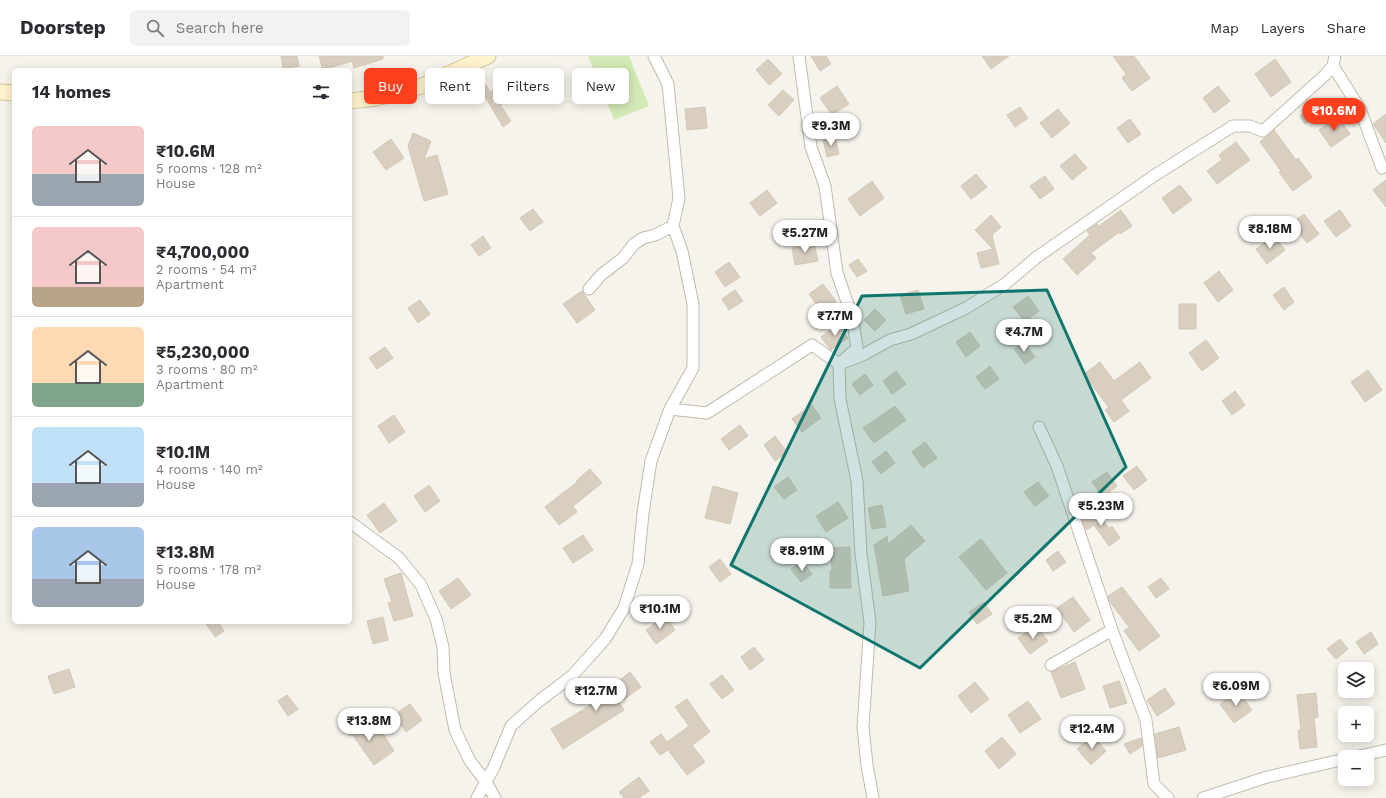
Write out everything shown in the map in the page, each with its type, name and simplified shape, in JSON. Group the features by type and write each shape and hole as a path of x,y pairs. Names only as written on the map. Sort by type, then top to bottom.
{"main road":[{"path":"352,102 376,98 422,86 488,56"},
{"path":"0,92 12,93"}],"street":[{"path":"477,798 486,782 510,726 539,701 572,676 605,639 624,608 638,564 643,513 651,461 670,409 693,368 693,304 682,250 673,226 679,198 668,84 654,56"},
{"path":"799,56 811,147 825,186 837,273 852,316 857,348 840,364 840,399 857,481 861,554 870,622 863,727 866,765 873,798"},
{"path":"840,364 863,355 890,340 911,334 966,308 1005,284 1037,257 1155,174 1233,126 1250,126 1263,131 1324,76 1334,61 1360,109 1382,168"},
{"path":"589,289 601,275 623,258 634,244 643,238 655,235 673,226"},
{"path":"670,409 707,413 812,345 840,364"},
{"path":"1039,427 1057,466 1112,630 1146,720 1154,784 1168,798"},
{"path":"352,523 399,558 421,584 436,619 443,648 444,673 455,730 470,761 486,782 495,798"},
{"path":"1050,665 1112,630"},
{"path":"1374,753 1386,750"},
{"path":"1203,798 1267,777 1338,761"}],"highlighted area":[{"path":"1047,290 1126,467 920,668 731,565 862,296"}],"green space":[{"path":"588,56 629,56 649,106 614,120 608,104 629,104 629,68 593,68"}],"building":[{"path":"281,56 297,56 299,66 283,68"},
{"path":"319,56 383,56 383,59 354,68 352,61 329,68 322,68"},
{"path":"811,56 826,56 831,64 820,71"},
{"path":"982,56 1009,56 991,69"},
{"path":"1113,56 1134,56 1150,78 1132,91 1122,78 1126,74"},
{"path":"768,59 782,74 769,85 756,70"},
{"path":"1275,59 1291,82 1271,97 1255,74"},
{"path":"485,86 490,92 493,90 493,104 502,104 500,105 511,121 503,127 485,96"},
{"path":"837,86 849,104 832,115 820,98"},
{"path":"1218,86 1230,101 1214,113 1203,98"},
{"path":"783,90 794,100 779,116 768,105"},
{"path":"705,107 707,128 687,130 685,109"},
{"path":"1020,107 1028,118 1015,127 1007,115"},
{"path":"1311,108 1316,116 1305,124 1300,116"},
{"path":"1058,109 1070,123 1052,138 1040,123"},
{"path":"1386,114 1386,143 1373,124"},
{"path":"1338,117 1350,134 1331,147 1319,130"},
{"path":"1130,119 1141,134 1128,143 1117,128"},
{"path":"1274,130 1296,160 1298,158 1312,177 1293,191 1279,172 1281,171 1260,142"},
{"path":"413,133 431,141 424,159 437,155 448,194 424,201 408,146"},
{"path":"835,137 839,154 827,157 823,140"},
{"path":"391,139 404,158 386,170 373,152"},
{"path":"1236,142 1250,160 1217,184 1207,171 1222,160 1219,155"},
{"path":"1075,154 1087,168 1072,180 1060,166"},
{"path":"976,174 987,187 971,199 961,186"},
{"path":"1045,176 1054,189 1040,199 1030,186"},
{"path":"1386,180 1386,207 1373,190"},
{"path":"872,181 884,198 860,216 848,199"},
{"path":"1180,185 1192,200 1173,214 1162,198"},
{"path":"767,190 777,203 760,216 750,203"},
{"path":"533,209 543,222 530,231 520,218"},
{"path":"1121,210 1132,226 1120,234 1119,232 1091,253 1096,258 1077,275 1063,259 1090,235 1087,231 1097,224 1099,226"},
{"path":"1340,210 1351,226 1336,237 1324,221"},
{"path":"1304,214 1319,234 1307,243 1292,223"},
{"path":"991,215 1001,227 992,235 999,264 981,268 977,253 993,249 975,230"},
{"path":"483,236 491,248 479,256 471,245"},
{"path":"1274,236 1285,250 1267,264 1256,249"},
{"path":"814,243 818,261 795,265 792,248"},
{"path":"858,259 867,271 857,277 849,265"},
{"path":"729,262 740,277 725,287 715,272"},
{"path":"1219,271 1233,290 1218,302 1204,283"},
{"path":"823,284 836,301 822,312 809,294"},
{"path":"1284,287 1294,302 1284,310 1273,295"},
{"path":"735,290 743,301 729,310 722,299"},
{"path":"918,290 924,309 906,314 900,295"},
{"path":"582,291 595,310 577,323 563,304"},
{"path":"1028,296 1039,311 1025,322 1013,307"},
{"path":"420,300 430,314 418,323 408,308"},
{"path":"1179,304 1196,304 1196,329 1179,329"},
{"path":"875,309 886,320 875,331 864,320"},
{"path":"838,324 848,338 831,350 821,337"},
{"path":"970,332 980,346 966,357 956,342"},
{"path":"1206,340 1219,358 1202,371 1189,353"},
{"path":"1024,342 1035,357 1025,364 1014,349"},
{"path":"385,347 393,358 377,369 369,358"},
{"path":"1100,362 1114,381 1140,362 1151,378 1121,400 1129,411 1114,422 1105,410 1109,408 1084,374"},
{"path":"990,366 999,379 985,389 976,377"},
{"path":"1368,370 1382,390 1365,402 1351,382"},
{"path":"896,371 906,384 892,394 883,381"},
{"path":"865,374 873,385 860,395 852,384"},
{"path":"1235,391 1245,405 1232,415 1222,401"},
{"path":"812,405 821,418 802,432 792,419"},
{"path":"895,406 906,420 874,443 863,428"},
{"path":"394,415 405,432 389,443 378,426"},
{"path":"740,425 748,436 729,450 721,439"},
{"path":"775,436 787,452 775,461 764,445"},
{"path":"925,442 937,458 923,468 912,452"},
{"path":"886,451 895,463 881,474 872,462"},
{"path":"1137,466 1147,480 1134,490 1123,476"},
{"path":"590,469 602,483 573,506 577,512 559,525 545,507 577,482 576,481"},
{"path":"1107,472 1117,486 1103,497 1092,482"},
{"path":"788,477 797,490 784,499 774,487"},
{"path":"1038,482 1049,496 1035,506 1024,492"},
{"path":"429,485 440,501 425,512 414,496"},
{"path":"713,486 738,493 730,524 705,518"},
{"path":"838,502 848,518 826,532 816,516"},
{"path":"384,503 397,521 380,533 367,515"},
{"path":"882,505 886,527 872,529 868,508"},
{"path":"1095,509 1109,528 1112,526 1120,538 1109,546 1094,525 1087,530 1084,526 1082,519"},
{"path":"911,525 925,541 904,559 909,591 883,596 874,545 887,536 888,544"},
{"path":"583,535 593,550 573,563 563,548"},
{"path":"981,539 1007,573 986,590 959,557"},
{"path":"850,547 851,588 830,588 830,571 832,571 831,548"},
{"path":"1058,551 1066,562 1053,571 1046,560"},
{"path":"720,559 731,574 720,582 709,567"},
{"path":"802,561 812,574 801,582 791,569"},
{"path":"401,573 413,616 394,621 388,603 392,602 384,579"},
{"path":"458,578 471,595 451,609 439,591"},
{"path":"1161,578 1169,589 1156,598 1148,587"},
{"path":"1122,587 1160,636 1139,651 1124,631 1129,627 1110,602 1108,596"},
{"path":"1073,597 1090,620 1074,632 1057,608"},
{"path":"984,602 992,614 977,624 969,612"},
{"path":"665,616 675,630 656,644 646,630"},
{"path":"383,617 388,640 373,644 367,621"},
{"path":"206,624 219,624 224,631 215,637"},
{"path":"1036,626 1048,641 1030,654 1018,638"},
{"path":"1371,632 1378,644 1364,654 1356,642"},
{"path":"1340,639 1348,649 1336,659 1327,649"},
{"path":"754,647 764,660 750,670 741,657"},
{"path":"1075,662 1085,689 1061,698 1051,672"},
{"path":"69,669 75,687 54,694 48,676"},
{"path":"630,672 641,687 619,703 624,710 563,749 551,729 586,708"},
{"path":"722,675 734,690 722,699 710,684"},
{"path":"1119,681 1127,703 1110,708 1103,686"},
{"path":"975,682 989,699 971,713 958,696"},
{"path":"1165,688 1175,704 1157,716 1147,700"},
{"path":"1238,691 1252,710 1234,723 1220,704"},
{"path":"1316,693 1318,717 1314,718 1317,747 1300,749 1298,730 1301,730 1297,695"},
{"path":"287,695 298,709 288,716 278,701"},
{"path":"687,699 710,732 692,745 705,762 687,775 668,750 660,755 650,742 661,734 667,742 689,726 675,707"},
{"path":"1028,701 1041,719 1020,733 1008,715"},
{"path":"410,704 422,720 406,732 394,715"},
{"path":"355,717 370,739 381,731 394,751 374,765 352,734 350,736 342,725"},
{"path":"1179,727 1186,750 1158,758 1155,734"},
{"path":"1093,736 1106,751 1091,765 1077,749"},
{"path":"1002,737 1016,754 999,769 985,751"},
{"path":"1141,738 1142,746 1130,754 1124,744"},
{"path":"639,777 649,791 639,798 624,798 619,792"}]}
